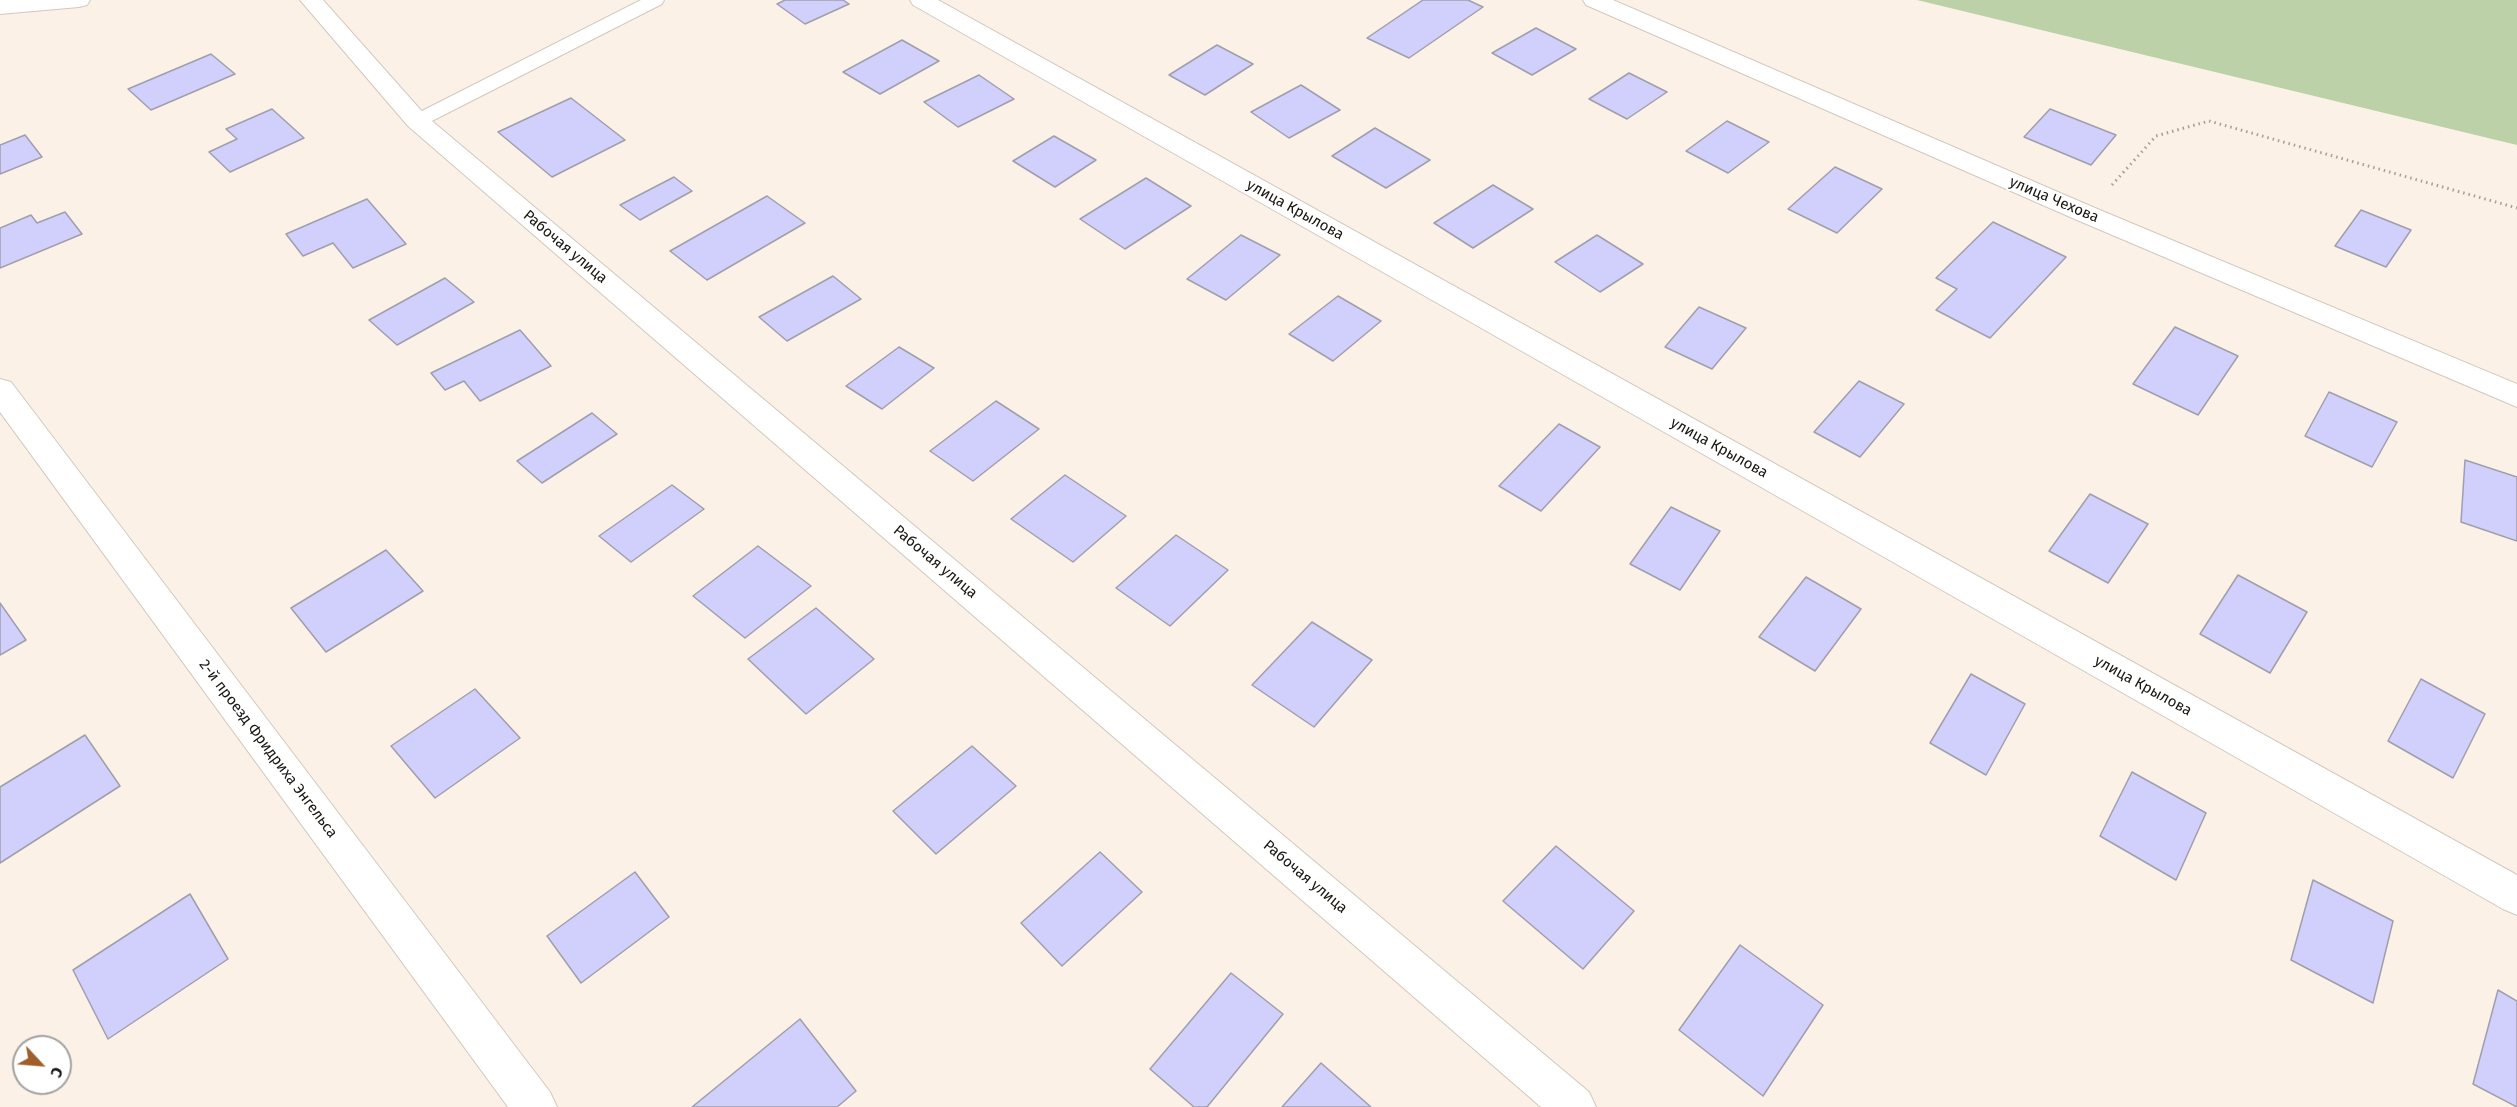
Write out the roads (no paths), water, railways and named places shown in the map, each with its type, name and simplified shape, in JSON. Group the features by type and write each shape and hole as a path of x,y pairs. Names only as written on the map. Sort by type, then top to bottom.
{"street":[{"path":"0,7 79,0"},
{"name":"Рабочая улица","path":"311,0 417,121 1575,1107"},
{"name":"улица Крылова","path":"921,0 2517,896"},
{"name":"улица Чехова","path":"1594,0 2086,214 2517,396"},
{"name":"2-й проезд Фридриха Энгельса","path":"0,390 536,1107"}],"lane":[{"path":"417,121 654,0"}]}
